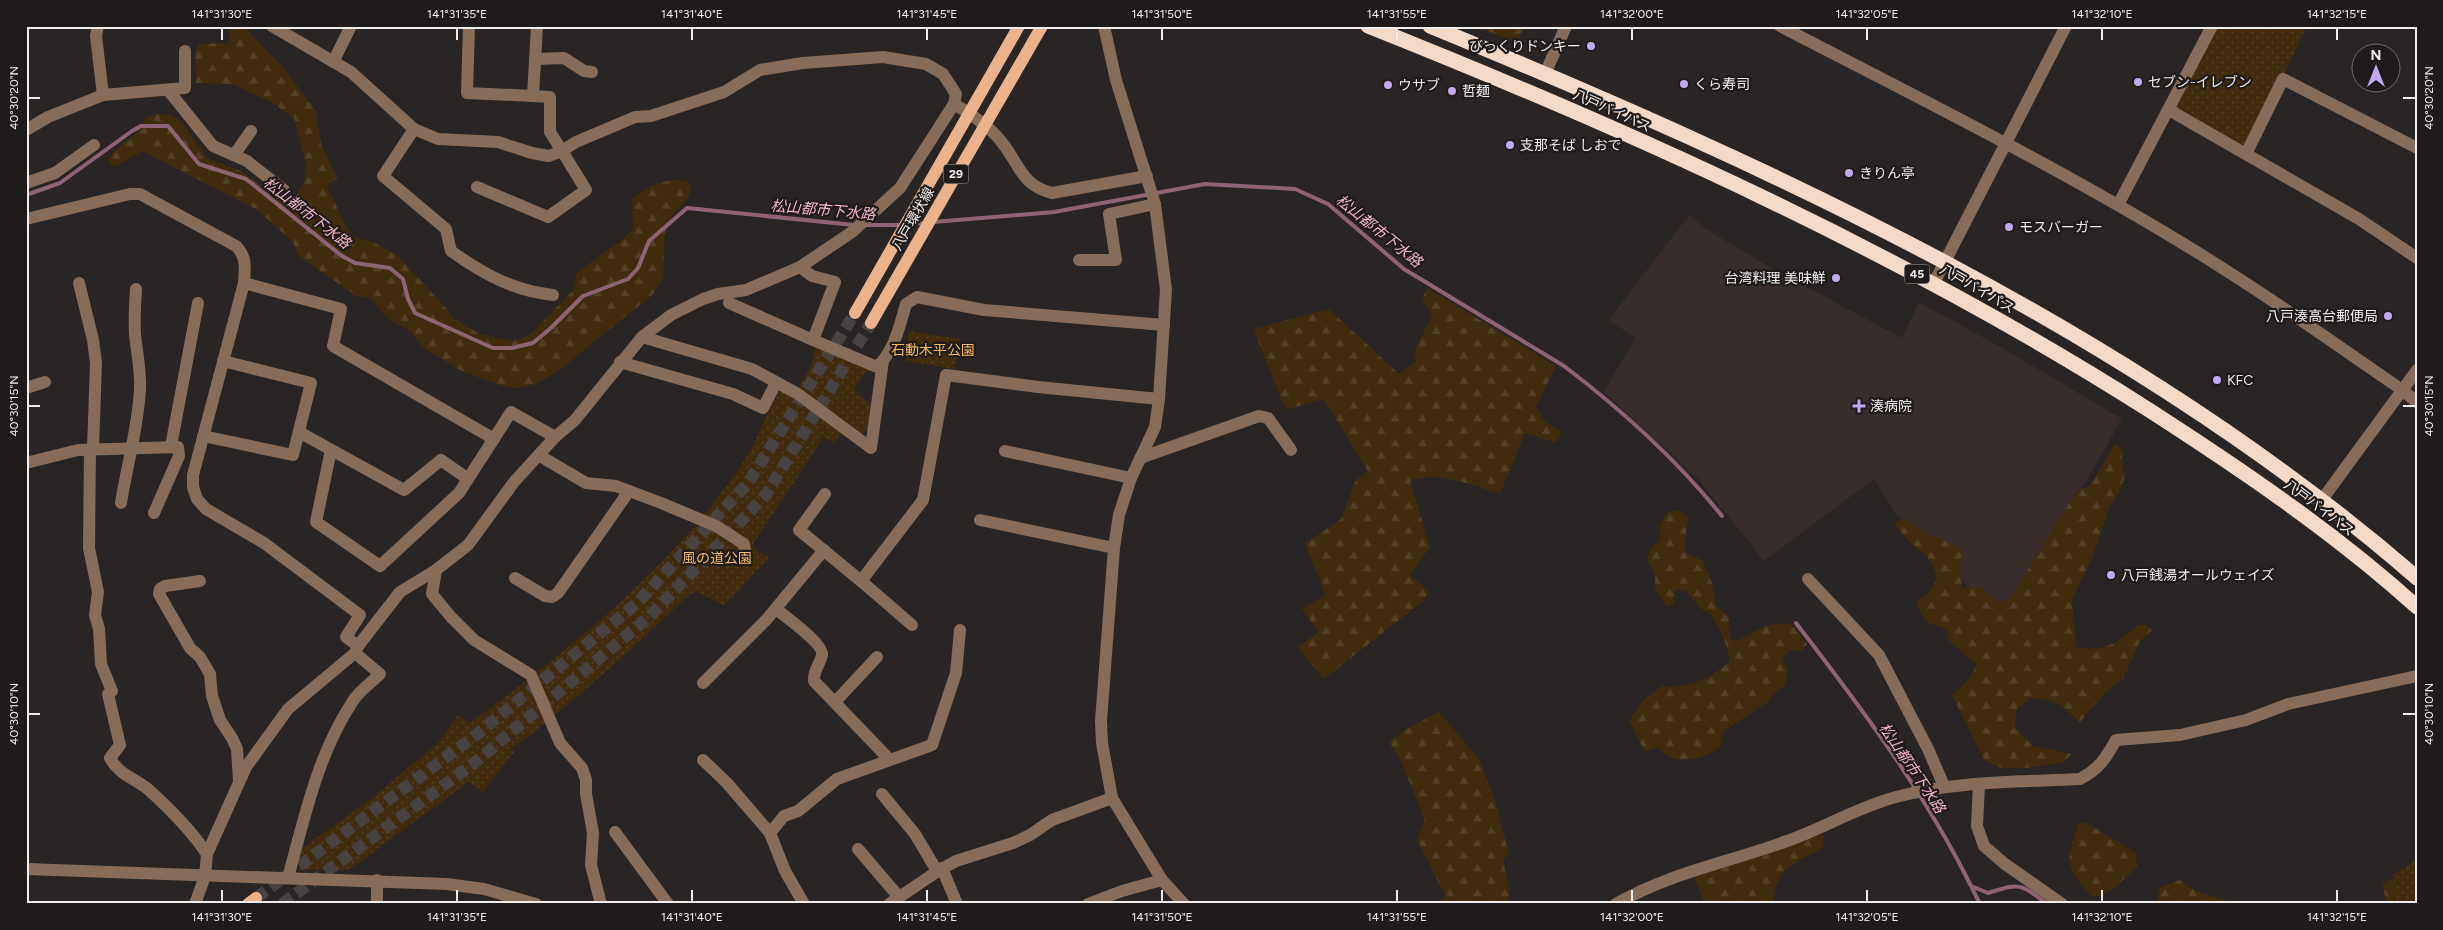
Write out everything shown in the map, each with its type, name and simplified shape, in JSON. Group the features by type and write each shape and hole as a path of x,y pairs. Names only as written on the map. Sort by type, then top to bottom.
{"highway":[{"name":"八戸バイパス","path":"1368,26 1540,98 1716,176 1934,283 2094,375 2227,460 2312,522 2417,607"},
{"name":"八戸バイパス","path":"1430,26 1546,74 1783,181 1944,264 2130,370 2205,418 2321,501 2417,578"}],"main road":[{"name":"八戸環状線","path":"855,313 1019,26"},
{"name":"八戸環状線","path":"871,323 1042,26"}],"street":[{"path":"98,26 96,36 103,95"},
{"path":"195,904 204,876 207,854 239,781 246,767 288,709 357,649 400,592 436,570 468,545 514,482 540,456 555,437 575,420 642,337 671,315 703,299 718,294 746,290 800,267 852,232 900,188 954,104 956,94 943,74 926,64 883,57 803,63 760,70 724,92 651,116 635,117 576,142 562,151 549,156 532,153 498,142 438,139 414,129 351,72 272,26"},
{"path":"333,62 352,26"},
{"path":"470,26 467,93 550,97 550,132 586,190 548,217 476,187"},
{"path":"533,96 537,26"},
{"path":"1104,26 1116,80 1155,204 1166,290 1159,399 1155,427 1130,478 1119,515 1114,548 1101,721 1102,743 1112,798 1162,880 1184,904"},
{"path":"1546,74 1566,26"},
{"path":"1780,26 2006,143 2118,205 2272,300 2417,402"},
{"path":"1934,283 2066,26"},
{"path":"2118,205 2212,26"},
{"path":"26,130 48,116 103,95 186,88 185,51"},
{"path":"535,59 564,58 584,71 592,72"},
{"path":"2246,154 2284,79 2417,148"},
{"path":"168,90 212,146 247,161 285,191"},
{"path":"954,104 985,124 1000,140 1028,182 1040,190 1052,194 1147,176"},
{"path":"2169,110 2359,218 2417,258"},
{"path":"414,129 383,176 446,229 451,251 481,273 533,293 553,296"},
{"path":"234,155 251,130"},
{"path":"26,184 55,173 94,145"},
{"path":"26,219 130,194 140,194 236,246 243,252 246,262 244,284 193,475 193,487 197,499 206,509 264,543 360,615 346,637 380,674 354,699 339,724 316,780 288,878"},
{"path":"1079,260 1116,260 1109,214 1155,204"},
{"path":"800,267 812,276 835,282 813,340"},
{"path":"79,283 93,340 96,363 90,548 98,592 95,615 100,629 101,664 112,690 108,694 120,745 110,758 117,770 147,789 195,836 207,854"},
{"path":"244,284 341,309 333,346 494,439"},
{"path":"121,503 126,472 133,448 140,386 134,323 136,289"},
{"path":"729,303 877,367 884,361 895,342 906,304 917,296 984,310 1164,325"},
{"path":"171,446 198,303"},
{"path":"642,337 752,369 798,394 871,448 884,361"},
{"path":"203,436 293,455 311,383 223,361"},
{"path":"620,362 733,394 763,408 776,383"},
{"path":"2321,501 2417,370"},
{"path":"861,580 923,500 946,375 1038,388 1159,399"},
{"path":"26,388 46,382"},
{"path":"332,450 316,522 380,566 459,492 511,412 555,437"},
{"path":"1140,458 1259,416 1268,418 1292,450"},
{"path":"299,432 404,490 441,460 468,479"},
{"path":"26,463 56,454 92,449 178,447 179,456 154,513"},
{"path":"1005,451 1130,478"},
{"path":"540,456 586,482 616,486 716,526 744,544 745,551"},
{"path":"515,578 545,596 552,597 558,593 629,491"},
{"path":"825,494 799,530 861,580 912,625"},
{"path":"980,520 1114,548"},
{"path":"703,683 776,609 824,550"},
{"path":"436,570 432,594 474,640 531,675 560,743 582,768 586,780 586,794 593,833 591,864 601,904"},
{"path":"1808,579 1879,655 1928,749 1944,786"},
{"path":"200,581 165,586 160,589 159,594 190,648 200,657 210,674 212,696 220,720 232,738 236,749 239,781"},
{"path":"776,609 820,646 822,656 814,670 814,681 889,760"},
{"path":"770,833 784,816 798,811 837,779 932,745 956,673 960,630"},
{"path":"835,702 876,657"},
{"path":"1616,904 1631,895 1692,871 1788,841 1861,809 1895,797 1944,786 2080,779 2105,761 2116,740 2180,735 2246,720 2288,704 2417,676"},
{"path":"703,760 727,783 770,833 785,871 804,904"},
{"path":"1978,784 1977,826 1984,846 2005,864 2062,904"},
{"path":"882,794 915,834 940,870 958,904"},
{"path":"858,849 894,900 956,861 1013,843 1030,835 1052,820 1112,798"},
{"path":"615,832 668,904"},
{"path":"26,869 377,880 446,884 484,889 536,904"},
{"path":"377,880 377,904"},
{"path":"1088,904 1122,891 1162,880"}],"shaded area":[{"name":"湊病院","path":"1689,215 1706,229 1773,269 1902,338 1919,302 2006,350 2122,419 2004,622 1894,512 1874,479 1764,561 1699,480 1604,392 1635,338 1609,320"}],"green space":[{"path":"230,26 243,26 283,67 316,111 321,144 337,178 327,187 351,236 373,242 398,256 453,318 480,334 513,341 530,335 573,290 577,272 621,241 633,229 632,200 643,191 658,183 681,180 688,182 691,191 686,200 674,212 665,233 663,279 652,295 557,372 536,384 517,388 506,387 463,372 424,348 411,332 386,317 371,298 356,296 299,256 293,242 256,209 142,151 117,166 111,165 108,160 113,152 136,133 147,117 157,114 171,115 182,122 207,158 241,171 284,203 292,204 305,179 306,163 294,118 269,101 232,84 196,83 195,52 199,44 229,43"},
{"path":"1475,26 1524,26 1524,27 1517,43"},
{"path":"2212,26 2307,26 2246,154 2169,110"},
{"path":"1427,288 1556,366 1536,407 1545,422 1562,432 1556,443 1525,433 1500,494 1467,483 1443,478 1421,478 1410,481 1430,547 1410,575 1429,592 1422,602 1324,679 1297,647 1319,632 1302,609 1326,595 1305,544 1341,519 1356,480 1368,471 1324,399 1286,410 1253,329 1329,309 1399,374 1416,362 1414,353 1432,315 1422,299"},
{"name":"石動木平公園","path":"909,331 960,339 955,369 905,361"},
{"name":"風の道公園","path":"815,344 872,368 865,373 854,390 872,405 870,427 861,434 847,426 834,443 824,437 753,544 754,548 769,558 724,606 696,591 689,595 580,694 511,749 514,752 483,792 468,782 349,870 299,870 301,849 371,799 438,743 458,715 470,723 507,696 579,638 648,575 710,507 738,470 781,390 794,396 813,362"},
{"path":"2115,444 2122,448 2123,468 2126,475 2118,494 2110,506 2092,558 2072,600 2076,647 2095,648 2110,645 2138,625 2146,625 2152,630 2139,643 2123,679 2105,693 2080,722 2058,704 2047,700 2031,698 2016,710 2015,728 2033,746 2072,754 2062,763 2025,768 2001,768 1984,760 1952,695 1968,680 1977,665 1948,640 1947,629 1926,622 1916,602 1928,594 1937,579 1931,561 1894,524 1904,518 1928,535 1946,541 1962,550 1960,569 1962,587 1980,588 1998,602 2010,599 2076,492 2091,485"},
{"path":"1678,510 1688,517 1685,552 1703,561 1714,588 1715,604 1729,617 1730,639 1738,641 1763,627 1784,623 1791,624 1807,644 1802,651 1791,650 1782,659 1788,672 1785,685 1770,697 1772,699 1724,731 1720,747 1703,756 1683,760 1668,756 1658,747 1645,752 1629,721 1643,700 1662,686 1681,686 1699,681 1716,672 1731,660 1723,636 1711,614 1700,608 1686,591 1675,589 1674,603 1667,607 1655,588 1655,575 1647,559 1651,547 1660,541 1660,526 1666,513"},
{"path":"1439,712 1479,759 1495,801 1509,854 1503,860 1510,892 1506,904 1434,904 1446,897 1417,839 1425,820 1400,759 1389,742 1410,727"},
{"path":"2085,822 2136,853 2137,866 2127,877 2106,893 2092,897 2072,871 2070,864 2071,847 2078,824"},
{"path":"1818,833 1824,836 1823,847 1796,862 1783,874 1778,881 1773,904 1705,904 1694,877"},
{"path":"2417,860 2417,904 2398,904 2393,875"},
{"path":"2417,865 2417,904 2387,904 2382,884"},
{"path":"2179,880 2198,892 2229,901 2227,904 2157,904 2159,888"}],"waterway":[{"name":"松山都市下水路","path":"26,195 60,183 141,126 168,126 199,164 246,179 342,256 355,263 390,268 403,279 408,299 415,313 493,348 512,348 533,343 583,296 628,279 638,268 649,241 687,208 854,225"},
{"name":"松山都市下水路","path":"933,222 1054,212 1205,184 1295,189 1328,204 1404,269 1564,366 1628,418 1668,456 1722,516"},
{"name":"松山都市下水路","path":"908,224 926,223"},
{"name":"松山都市下水路","path":"863,225 901,225"},
{"name":"松山都市下水路","path":"1796,623 1844,686 1912,783 1933,816 1971,886 1988,893 2019,887 2031,892 2047,904"},
{"path":"1972,888 1980,904"}],"tunnel":[{"path":"256,898 476,735 638,602 748,483 855,313"},
{"path":"282,904 473,764 650,616 765,496 871,323"}],"place":[{"name":"びっくりドンキー","path":"1591,46"},
{"name":"セブン-イレブン","path":"2138,82"},
{"name":"くら寿司","path":"1684,84"},
{"name":"ウサブ","path":"1388,85"},
{"name":"哲麺","path":"1452,91"},
{"name":"支那そば しおで","path":"1510,145"},
{"name":"きりん亭","path":"1849,173"},
{"name":"モスバーガー","path":"2009,227"},
{"name":"台湾料理 美味鮮","path":"1836,278"},
{"name":"八戸湊高台郵便局","path":"2388,316"},
{"name":"KFC","path":"2217,380"},
{"name":"湊病院","path":"1859,406"},
{"name":"八戸銭湯オールウェイズ","path":"2111,575"}]}
